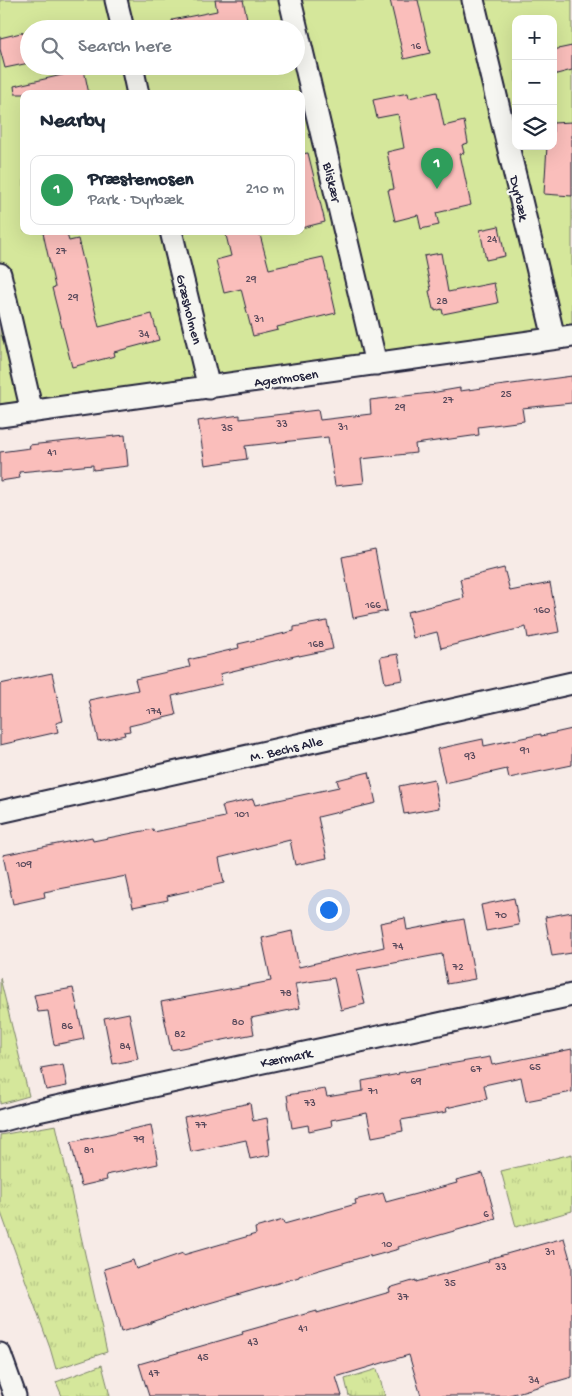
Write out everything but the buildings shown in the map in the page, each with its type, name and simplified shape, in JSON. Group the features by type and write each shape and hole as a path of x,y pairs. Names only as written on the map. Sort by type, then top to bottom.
{"street":[{"path":"116,0 121,20"},
{"name":"Bliskær","path":"290,0 295,20"},
{"name":"Dyrbæk","path":"473,0 563,337"},
{"name":"Bliskær","path":"305,63 376,364"},
{"path":"134,75 137,90"},
{"name":"Græsholmen","path":"172,235 209,388"},
{"path":"0,274 32,412"},
{"name":"Agermosen","path":"0,416 563,337"},
{"name":"M. Bechs Alle","path":"0,812 572,683"},
{"name":"Kærmark","path":"0,1121 33,1112 572,995"},
{"path":"0,1354 15,1396"}],"green space":[{"path":"0,0 572,0 572,332 0,404"},
{"path":"0,978 29,1096 0,1104"},
{"path":"56,1125 107,1352 56,1369 0,1210 0,1135"},
{"path":"572,1154 572,1211 516,1227 501,1171"},
{"path":"102,1365 110,1396 62,1396 56,1382"},
{"path":"377,1369 385,1396 349,1396 345,1379"}],"place":[{"name":"Præstemosen","path":"437,189"}]}
